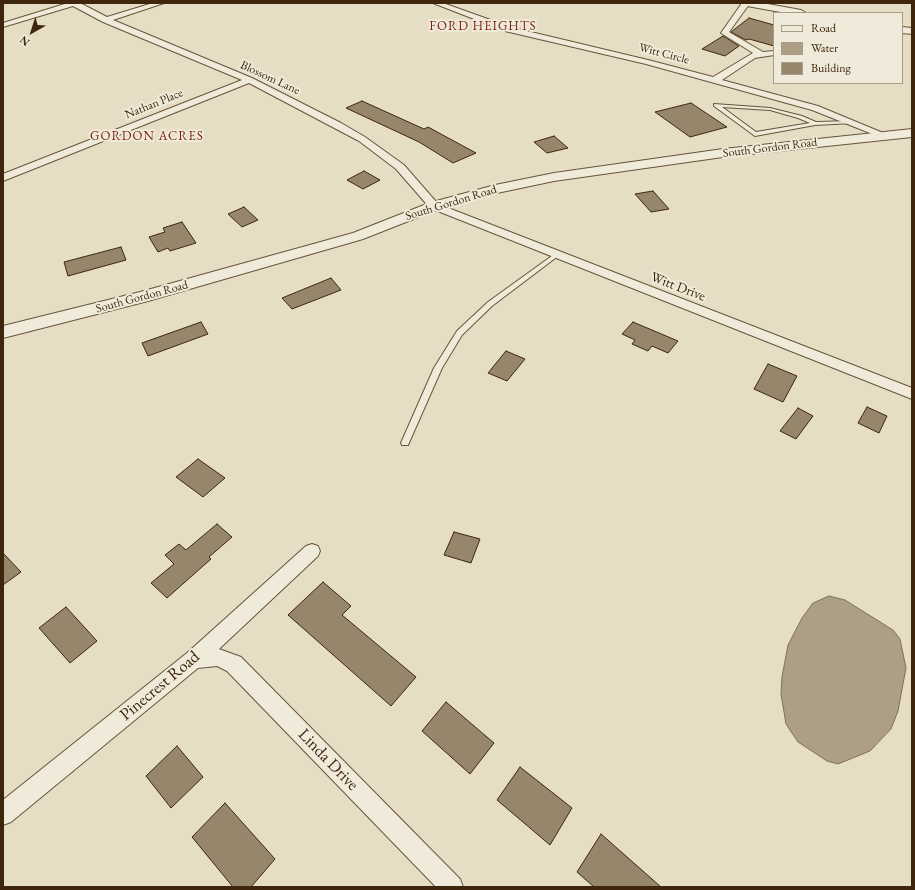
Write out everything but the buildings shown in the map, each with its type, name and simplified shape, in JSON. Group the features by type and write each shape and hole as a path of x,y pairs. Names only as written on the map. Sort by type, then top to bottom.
{"street":[{"path":"3,25 76,3"},
{"name":"Blossom Lane","path":"76,3 106,20 249,80 362,139 400,167 434,206"},
{"path":"106,20 160,3"},
{"name":"Witt Circle","path":"437,3 478,20 514,31 648,62 815,108 883,135"},
{"path":"760,54 725,33 746,3 796,12"},
{"path":"715,80 753,56 773,53"},
{"name":"Nathan Place","path":"3,178 249,80"},
{"name":"South Gordon Road","path":"3,332 142,297 351,238 434,206 495,189 554,177 723,154 912,132"},
{"name":"Witt Drive","path":"434,206 912,394"},
{"name":"Pinecrest Road","path":"3,814 194,659 312,551"},
{"name":"Linda Drive","path":"194,659 217,657 234,664 452,887"}],"lane":[{"path":"815,124 800,117 770,109 716,105 755,134 815,124 853,122"},
{"path":"405,443 438,368 459,333 490,304 556,255"}],"water":[{"path":"829,596 845,600 893,630 900,639 906,668 898,711 891,729 870,751 838,764 827,761 798,742 786,724 781,694 782,677 788,645 802,618 813,603"}],"district":[{"name":"FORD HEIGHTS","path":"483,26"},
{"name":"GORDON ACRES","path":"147,136"}]}
